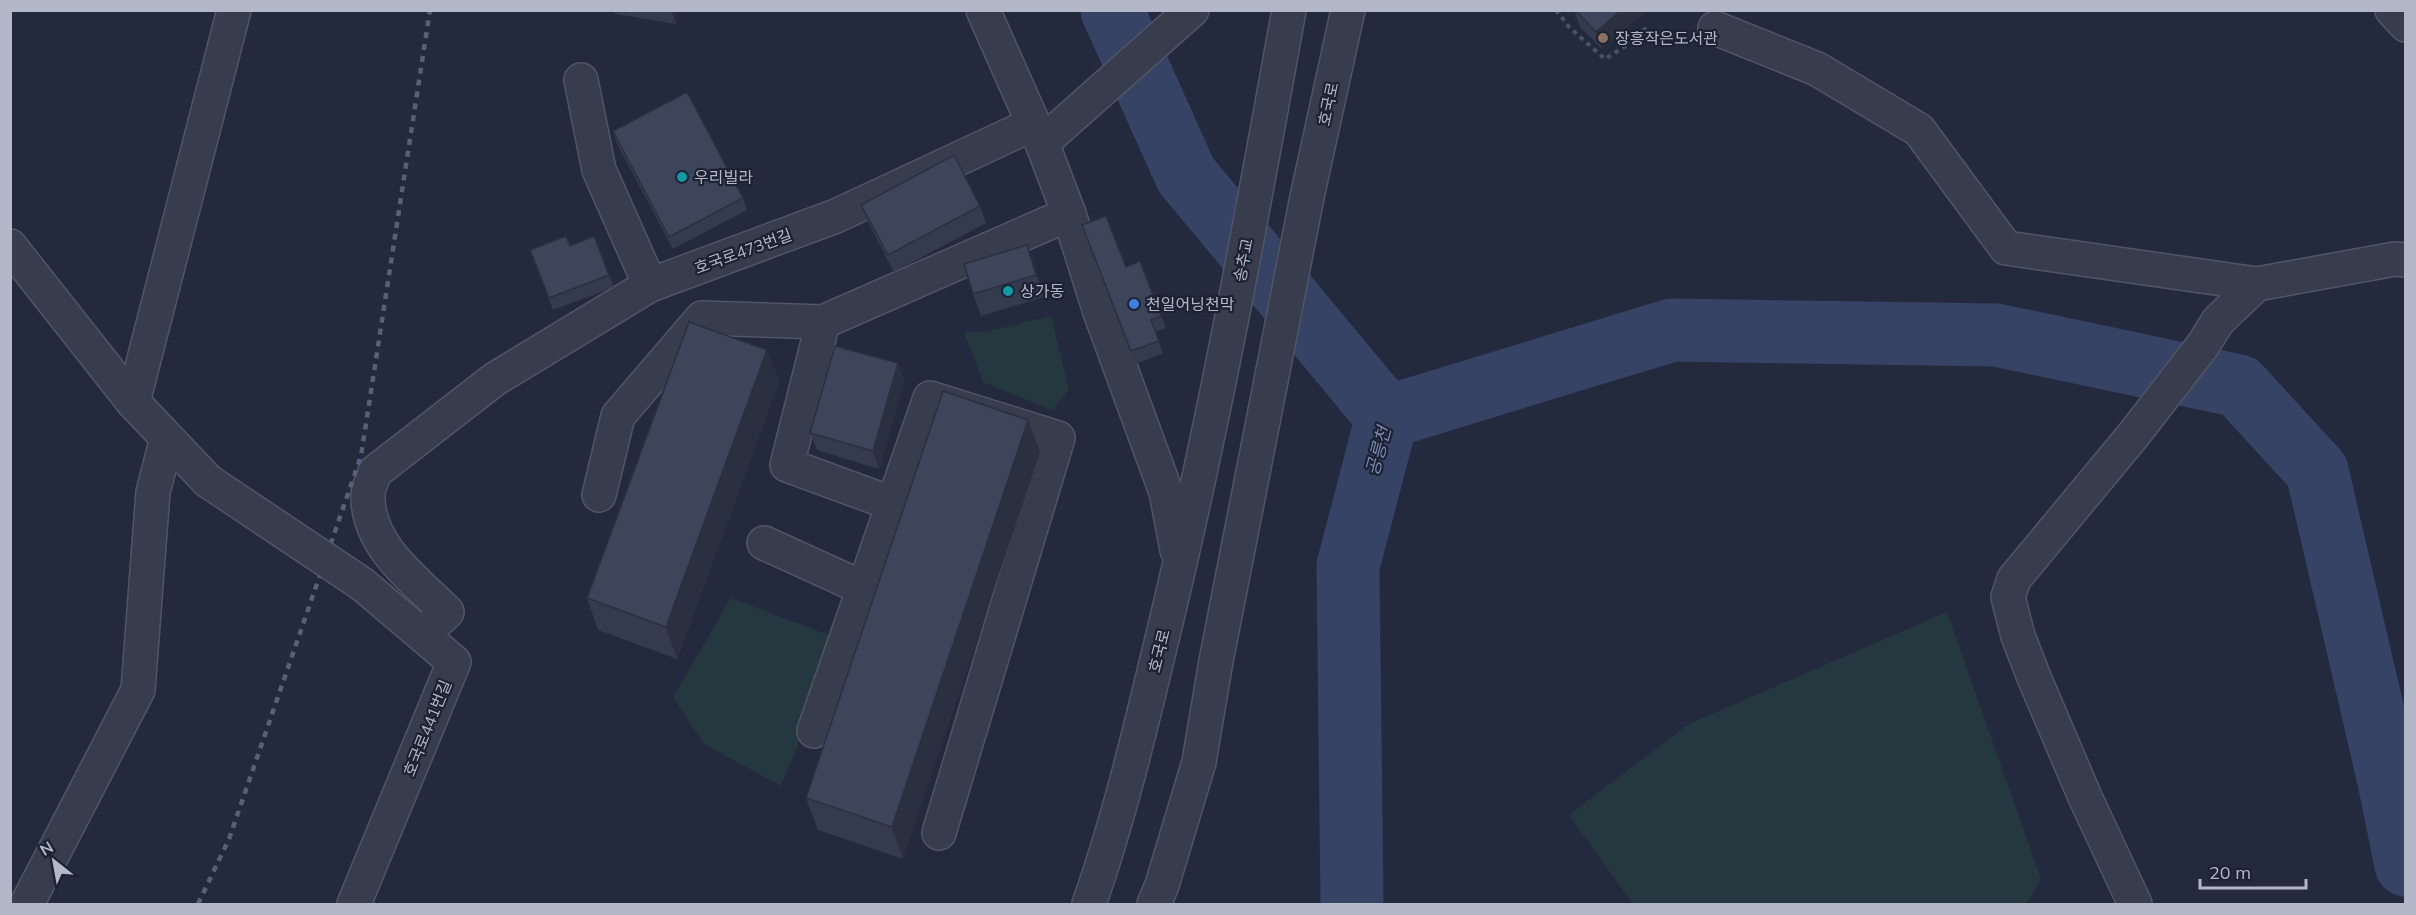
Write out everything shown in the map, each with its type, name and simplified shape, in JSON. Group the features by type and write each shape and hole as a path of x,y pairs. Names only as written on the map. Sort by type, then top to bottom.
{"street":[{"path":"133,402 234,10"},
{"path":"983,10 1037,133 1069,214 1100,312 1166,492 1180,565"},
{"name":"호국로473번길","path":"423,634 447,612 386,551 370,515 367,493 375,472 495,379 650,285 836,216 1037,133 1192,10"},
{"name":"송추교","path":"1216,393 1262,162 1289,10"},
{"name":"호국로","path":"1154,904 1162,885 1199,762 1216,661 1307,197 1348,10"},
{"path":"2392,10 2406,25"},
{"path":"1716,28 1817,69 1919,130 2006,248 2258,284 2395,259 2406,260"},
{"path":"581,80 598,170 650,285"},
{"path":"599,495 618,416 702,318 823,322 1069,214"},
{"path":"10,246 133,402 167,438 153,492 138,690 27,904"},
{"path":"2135,904 2033,675 2018,636 2008,597 2014,579 2032,555 2135,433 2203,345 2218,321 2258,284"},
{"path":"823,322 788,465 893,504"},
{"name":"호국로","path":"1089,904 1132,763 1180,565 1216,393"},
{"path":"814,731 930,398 1058,438 939,833"},
{"name":"호국로441번길","path":"167,438 208,481 362,584 454,662 354,904"},
{"path":"764,543 863,588"}],"path":[{"path":"1556,10 1569,27 1605,59 1632,42 1647,27"}],"shaded area":[{"path":"1051,316 1069,389 1052,410 983,382 964,332 986,332"},
{"path":"731,598 831,636 804,730 781,786 704,744 673,697"},
{"path":"1947,612 2041,879 2026,904 1633,904 1569,815 1689,724"}],"building":[{"path":"1575,10 1621,10 1596,32"},
{"name":"우리빌라","path":"687,92 743,198 669,237 613,131"},
{"path":"954,155 980,206 888,255 861,205"},
{"name":"천일어닝천막","path":"1106,216 1126,267 1140,261 1161,316 1151,320 1159,341 1131,351 1082,225"},
{"path":"566,236 570,246 594,236 609,275 549,298 530,250"},
{"path":"1027,245 1036,275 973,294 964,264"},
{"path":"689,322 767,350 666,627 587,598"},
{"path":"835,346 898,363 873,451 810,433"},
{"path":"943,391 1028,420 892,827 806,798"}],"waterway":[{"name":"공릉천","path":"1112,10 1186,175 1387,417 1348,566 1352,904"},
{"path":"1387,417 1672,330 1996,335 2239,386 2317,471 2389,781 2406,865"}],"railway":[{"path":"198,904 229,839 361,456 430,10"}],"place":[{"name":"장흥작은도서관","path":"1603,38"},
{"name":"우리빌라","path":"682,177"},
{"name":"상가동","path":"1008,291"},
{"name":"천일어닝천막","path":"1134,304"}]}
